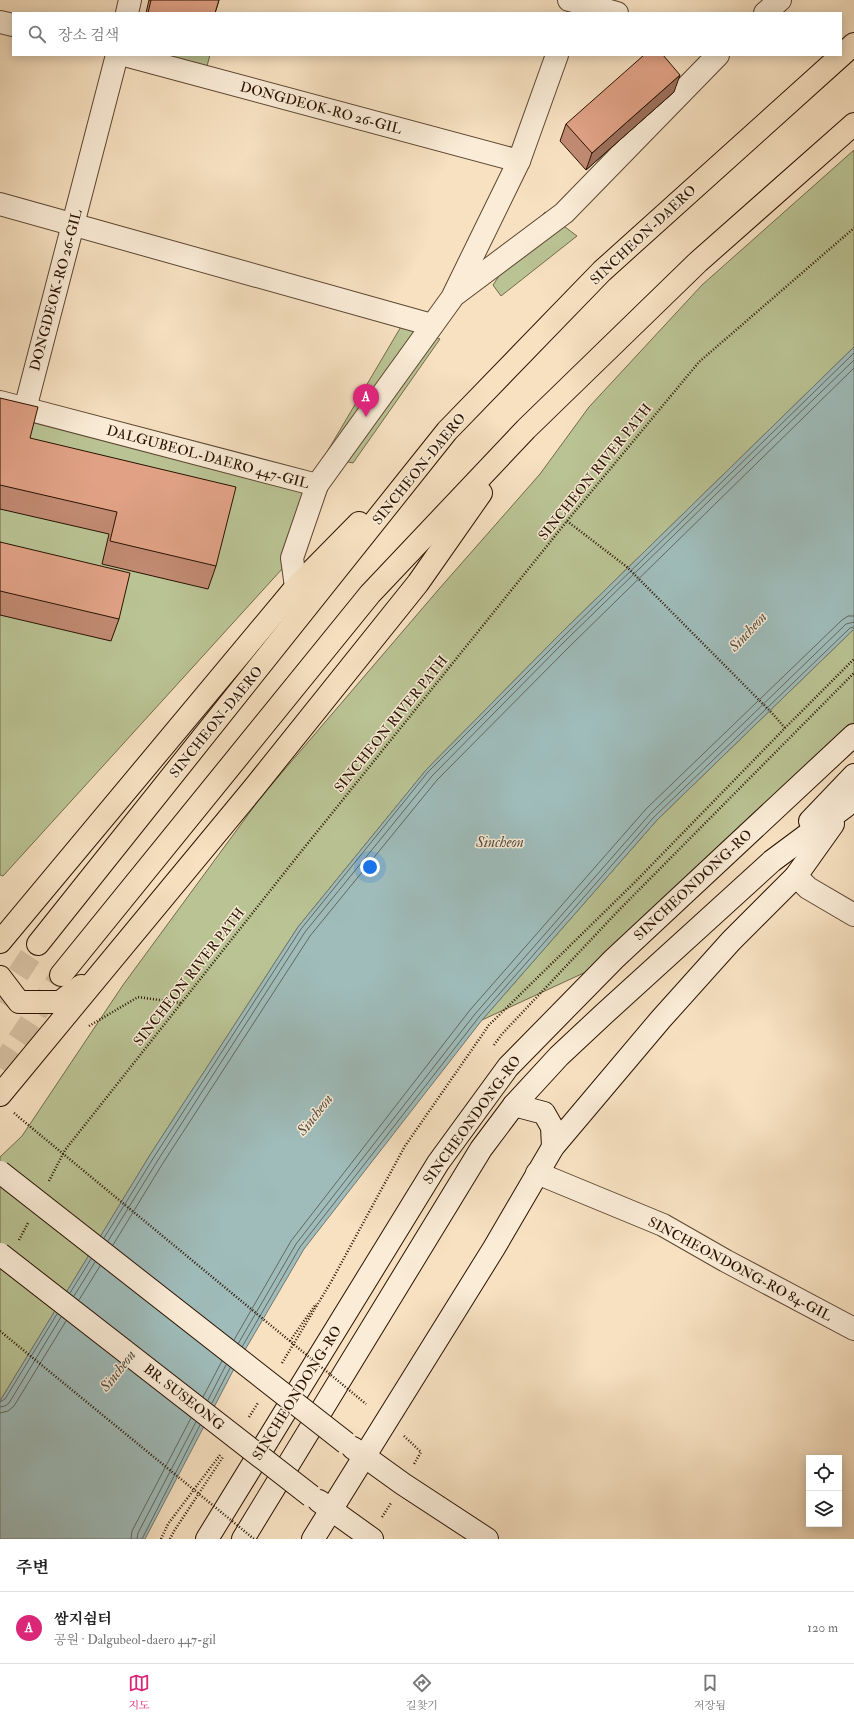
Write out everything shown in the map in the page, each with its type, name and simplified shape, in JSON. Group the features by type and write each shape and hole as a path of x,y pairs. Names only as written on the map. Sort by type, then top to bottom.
{"highway":[{"name":"SINCHEON-DAERO","path":"842,55 854,44"},
{"name":"SINCHEON-DAERO","path":"38,944 447,431 602,271 841,56"},
{"path":"61,975 370,594 526,429 698,262 854,124"},
{"path":"0,1095 253,789 418,583 526,429"},
{"path":"0,943 296,588 447,431"},
{"path":"0,977 19,1002 60,1002 102,971"}],"main road":[{"path":"127,12 130,0"},
{"path":"766,12 780,0"},
{"path":"574,4 611,12"},
{"path":"0,22 12,25"},
{"name":"DONGDEOK-RO 26-GIL","path":"25,409 117,56"},
{"name":"DONGDEOK-RO 26-GIL","path":"128,56 519,161"},
{"name":"DALGUBEOL-DAERO 447-GIL","path":"0,402 317,485 452,298 519,161 557,56"},
{"path":"452,298 564,213 717,56"},
{"path":"0,204 432,325"},
{"path":"296,588 292,558 317,485"},
{"name":"SINCHEONDONG-RO","path":"207,1539 438,1163 508,1067 614,959 854,735"},
{"path":"772,861 854,774"},
{"path":"313,1539 330,1509 365,1457 494,1248 553,1148 666,1013 731,941 796,876 849,804"},
{"name":"SINCHEONDONG-RO","path":"243,1539 482,1150 514,1105 559,1056 772,861 849,804"},
{"path":"796,876 808,888 854,914"},
{"path":"514,1105 544,1113 552,1127 553,1148"},
{"path":"0,1172 346,1443 487,1539"},
{"name":"SINCHEONDONG-RO 84-GIL","path":"537,1173 663,1225 854,1330"},
{"name":"BR. SUSEONG","path":"0,1254 311,1496 372,1539"}],"path":[{"name":"SINCHEON RIVER PATH","path":"47,1185 65,1150 567,521 699,362 854,228"},
{"path":"567,521 627,567 772,713 785,728 854,659"},
{"path":"88,1027 138,997 182,1003"},
{"path":"21,1119 366,1404"},
{"path":"18,1242 29,1221"},
{"path":"290,1341 331,1282"},
{"path":"0,1331 254,1539"}],"green space":[{"path":"128,56 210,56 204,77"},
{"path":"854,150 854,347 559,635 426,770 298,927 150,1155 0,1401 0,1157 22,1136 123,985 261,797 439,589 540,474 589,407 702,285"},
{"path":"545,212 577,236 501,296 493,285 524,238"},
{"path":"402,325 440,339 353,463 324,457"},
{"path":"0,403 317,485 292,558 3,876 0,875"},
{"path":"854,629 854,735 614,959 482,1020 657,820"}],"water":[{"name":"Sincheon","path":"854,347 854,629 657,820 482,1020 304,1249 235,1367 145,1539 0,1539 0,1401 150,1155 298,927 426,770 559,635"}],"building":[{"path":"151,0 219,0 215,12 148,12"},
{"path":"643,56 664,56 680,75 592,153 566,124"},
{"path":"0,398 38,407 30,438 236,487 216,566 110,541 117,512 0,485"},
{"path":"0,542 130,573 119,619 0,591"}],"tunnel":[{"path":"0,1002 38,944"},
{"path":"0,1068 61,975"}],"place":[{"name":"쌈지쉼터","path":"366,417"}]}
